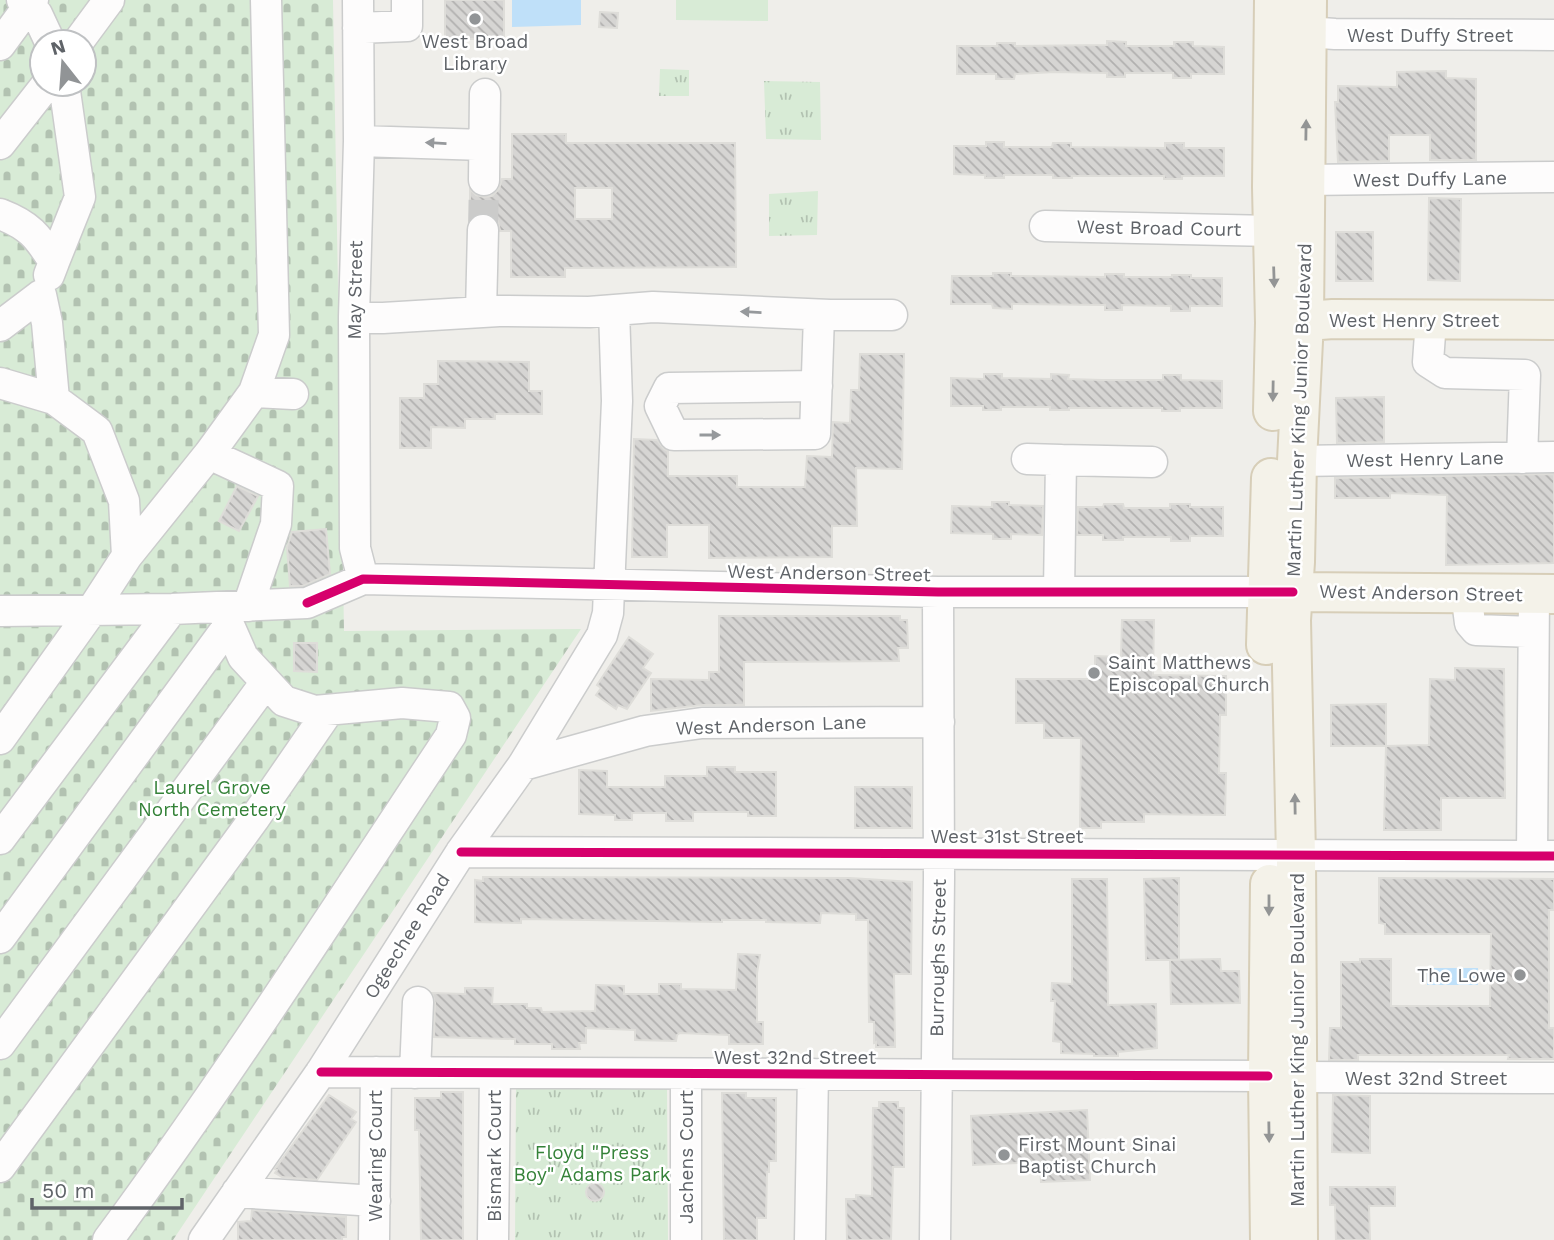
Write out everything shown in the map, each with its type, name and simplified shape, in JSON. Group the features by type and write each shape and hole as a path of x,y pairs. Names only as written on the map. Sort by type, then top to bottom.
{"main road":[{"name":"Martin Luther King Junior Boulevard","path":"1274,0 1273,231 1290,322 1297,461 1280,592"},
{"name":"Martin Luther King Junior Boulevard","path":"1270,1240 1283,1077 1283,855 1291,620 1280,592 1290,322 1305,180 1307,16"},
{"name":"West Henry Street","path":"1290,322 1554,320"},
{"name":"West Anderson Street","path":"1280,592 1544,594"},
{"name":"Martin Luther King Junior Boulevard","path":"1283,1077 1298,1240"}],"street":[{"path":"88,28 109,0"},
{"path":"0,739 127,556 209,454 254,392 274,335 266,0"},
{"path":"358,14 407,26 407,0"},
{"path":"0,45 28,2 44,28"},
{"name":"May Street","path":"358,14 359,141 354,317 355,548 363,579"},
{"name":"West Duffy Street","path":"1307,16 1335,34 1554,35"},
{"path":"484,180 485,94"},
{"path":"0,144 36,98"},
{"path":"0,326 41,295 80,197 66,98"},
{"path":"359,141 484,145"},
{"name":"West Duffy Lane","path":"1305,180 1554,177"},
{"path":"0,214 19,221 37,235 54,262"},
{"name":"West Broad Court","path":"1045,226 1273,231"},
{"path":"481,312 483,230"},
{"path":"41,295 47,323 54,399"},
{"path":"354,317 653,307 819,315 892,315"},
{"name":"Ogeechee Road","path":"204,1240 321,1072 461,852 523,765 603,635 608,613 617,401 614,310"},
{"path":"660,405 674,435 815,434 819,315"},
{"path":"1431,320 1428,362 1445,373 1525,375 1522,458"},
{"path":"0,383 54,399 97,431 124,501 127,556"},
{"path":"660,405 669,388 817,386"},
{"path":"254,392 293,394"},
{"path":"617,401 660,405"},
{"path":"0,938 232,613 276,524 278,486 209,454"},
{"name":"West Henry Lane","path":"1297,461 1554,457"},
{"path":"1027,458 1152,461"},
{"path":"1059,592 1061,460"},
{"path":"0,611 172,609 232,613 307,603 363,579"},
{"name":"West Anderson Street","path":"363,579 938,592 1280,592"},
{"name":"Burroughs Street","path":"935,1240 939,854 938,592"},
{"path":"1466,592 1469,623 1476,630 1540,642"},
{"path":"1543,856 1540,642 1544,594"},
{"path":"0,839 172,609"},
{"path":"108,1240 300,964 451,734 454,718 449,707 402,704 315,711 284,701 243,657 232,613"},
{"path":"0,1044 266,682"},
{"path":"0,1167 254,819 329,710"},
{"name":"West Anderson Lane","path":"523,765 645,731 702,723 939,722"},
{"name":"West 31st Street","path":"461,852 1543,856"},
{"path":"415,1073 418,1002"},
{"name":"West 32nd Street","path":"321,1072 1554,1078"},
{"name":"Wearing Court","path":"374,1240 376,1072"},
{"name":"Bismark Court","path":"494,1240 495,1073"},
{"name":"Jachens Court","path":"686,1074 686,1240"},
{"path":"810,1240 813,1074"},
{"path":"237,1192 375,1202"}],"green space":[{"name":"Laurel Grove North Cemetery","path":"0,0 333,0 344,631 581,629 173,1240 0,1240"},
{"path":"676,0 768,0 768,21 676,20"},
{"path":"660,69 689,70 689,96 659,96"},
{"path":"764,81 820,82 821,140 766,139"},
{"path":"818,191 817,235 769,236 769,194"},
{"name":"Floyd \"Press Boy\" Adams Park","path":"667,1083 668,1240 515,1240 516,1085"}],"water":[{"path":"512,0 581,0 581,25 512,27"},
{"path":"1427,968 1478,968 1478,985 1427,985"}],"building":[{"name":"West Broad Library","path":"445,0 504,0 504,39 445,39"},
{"path":"600,12 618,13 617,28 599,27"},
{"path":"1107,41 1126,42 1126,46 1174,46 1174,42 1193,42 1193,46 1224,47 1224,74 1191,74 1191,78 1173,78 1173,73 1125,73 1125,77 1107,77 1107,73 1055,72 1015,74 1014,79 996,79 996,74 957,74 957,46 997,46 997,43 1015,43 1015,46 1107,45"},
{"path":"1446,71 1446,78 1476,79 1476,160 1430,160 1430,135 1389,135 1389,161 1338,162 1335,102 1338,102 1338,86 1397,87 1397,72"},
{"path":"512,134 566,134 566,143 735,143 736,267 565,268 565,277 511,277 511,231 500,231 498,221 491,215 475,214 470,219 470,189 476,195 492,196 499,189 502,179 512,179","holes":["575,188 612,188 612,219 575,219"]},
{"path":"986,142 1004,142 1004,147 1052,147 1053,143 1071,143 1071,147 1165,148 1165,143 1184,143 1184,148 1224,148 1224,176 1164,179 1164,176 1053,178 1053,175 1004,175 1004,178 985,178 985,175 954,174 954,146 986,146"},
{"path":"1429,198 1461,199 1460,281 1428,280"},
{"path":"1336,232 1373,232 1373,281 1336,281"},
{"path":"993,273 1011,273 1011,276 1105,277 1105,274 1124,274 1124,277 1191,275 1191,278 1222,278 1222,306 1190,306 1190,311 1171,311 1171,306 1122,305 1122,310 1105,310 1105,305 1012,304 1012,309 993,308 992,304 951,304 952,276 993,276"},
{"path":"860,354 904,354 902,469 856,468 857,526 832,526 832,557 709,558 709,525 667,525 667,557 632,557 634,439 657,440 668,451 668,476 737,476 737,487 805,487 807,456 832,457 833,422 850,423 851,390 859,390"},
{"path":"438,361 529,362 529,391 542,391 542,414 495,414 495,419 465,419 465,428 431,427 431,448 400,448 400,398 424,398 424,384 438,384"},
{"path":"984,374 1002,374 1002,378 1051,379 1051,374 1069,375 1068,379 1102,380 1163,380 1163,375 1181,375 1181,380 1222,381 1222,408 1162,411 1162,408 1050,410 1050,407 1001,407 1001,410 983,410 983,406 951,406 951,378 984,379"},
{"path":"1384,397 1384,442 1337,443 1336,398"},
{"path":"1554,474 1554,563 1446,565 1447,495 1390,493 1390,498 1335,498 1335,478"},
{"path":"237,486 258,496 239,531 219,521"},
{"path":"992,502 1043,506 1042,535 1011,534 1011,539 993,539 993,534 951,533 952,506 992,507"},
{"path":"1104,504 1123,504 1124,508 1170,508 1170,504 1223,507 1223,536 1190,536 1190,541 1171,541 1171,537 1123,537 1123,540 1103,540 1103,535 1077,535 1078,507 1103,507"},
{"path":"326,529 330,574 303,586 290,586 287,547 292,532"},
{"path":"719,616 900,616 900,620 907,620 908,648 898,648 899,661 744,662 744,705 702,705 651,711 651,679 709,680 709,672 719,672"},
{"path":"1122,620 1154,620 1153,675 1226,676 1226,715 1220,715 1219,773 1226,773 1225,815 1144,814 1144,822 1101,822 1101,828 1080,828 1081,738 1044,738 1044,723 1016,723 1016,679 1095,679 1095,656 1121,657"},
{"path":"629,637 653,654 643,668 651,673 627,709 618,705 616,709 596,695 601,688 597,685"},
{"path":"294,643 317,643 317,672 294,671"},
{"path":"1455,668 1504,669 1505,798 1441,798 1441,830 1384,830 1386,746 1429,745 1430,679 1455,680"},
{"path":"1386,704 1386,746 1331,746 1331,705"},
{"path":"707,767 735,767 735,772 776,772 776,816 748,816 748,812 693,812 693,821 666,821 666,813 632,813 632,820 615,820 615,815 579,814 579,770 607,771 607,787 665,787 665,776 707,776"},
{"path":"855,787 912,787 912,828 855,828"},
{"path":"483,877 850,878 912,882 911,974 894,974 895,1047 876,1047 876,1042 874,1043 874,1022 869,1022 868,920 856,920 856,914 821,913 820,923 766,920 722,922 521,919 521,923 475,922 475,880 483,881"},
{"path":"1179,878 1179,960 1146,960 1144,879"},
{"name":"The Lowe","path":"1379,878 1554,879 1554,910 1549,910 1549,1028 1554,1028 1554,1059 1508,1059 1509,1055 1358,1055 1358,1060 1329,1060 1330,1028 1341,1028 1341,962 1391,959 1391,1006 1490,1006 1491,934 1385,934 1385,924 1379,923"},
{"path":"1072,879 1107,879 1108,1005 1156,1004 1157,1048 1118,1052 1118,1056 1094,1056 1061,1053 1061,1042 1053,1041 1055,1001 1051,1001 1052,983 1072,984"},
{"path":"738,954 760,955 757,973 757,1022 763,1022 763,1044 729,1044 729,1035 680,1033 676,1041 635,1040 635,1030 586,1028 586,1043 579,1043 580,1049 552,1049 552,1044 515,1044 515,1039 434,1037 435,1003 432,993 465,994 465,988 493,988 492,1004 527,1004 527,1008 541,1008 542,1012 595,1011 596,985 624,986 624,994 659,994 659,984 681,984 681,989 736,990"},
{"path":"1220,959 1221,971 1239,971 1240,1003 1171,1004 1170,960"},
{"path":"441,1092 463,1092 463,1240 421,1240 419,1130 415,1130 415,1098 441,1098"},
{"path":"722,1093 746,1093 746,1098 776,1098 776,1161 769,1161 766,1218 757,1218 757,1240 724,1240"},
{"path":"329,1095 356,1112 351,1119 356,1122 317,1180 282,1177 275,1173 275,1169"},
{"path":"1333,1095 1370,1096 1370,1153 1332,1152"},
{"path":"879,1102 898,1102 898,1108 904,1108 904,1167 893,1167 891,1240 847,1240 846,1199 856,1199 856,1195 872,1196 873,1108 879,1108"},
{"path":"1087,1110 1090,1180 1041,1182 1040,1162 973,1165 971,1116"},
{"path":"591,1183 599,1183 604,1192 602,1199 591,1201 586,1196 586,1188"},
{"path":"1330,1187 1395,1187 1395,1206 1369,1206 1370,1240 1336,1240 1335,1205 1330,1205"},
{"path":"252,1210 346,1217 346,1237 342,1237 342,1240 238,1240 238,1222 251,1221"}],"tunnel":[{"path":"483,230 484,180"}],"cycle path":[{"path":"307,603 363,579 938,592 1293,592"},
{"path":"461,852 1554,856"},
{"path":"321,1072 1268,1076"}],"place":[{"name":"West Broad Library","path":"475,19"},
{"name":"Saint Matthews Episcopal Church","path":"1094,673"},
{"name":"The Lowe","path":"1520,975"},
{"name":"First Mount Sinai Baptist Church","path":"1004,1155"}]}
